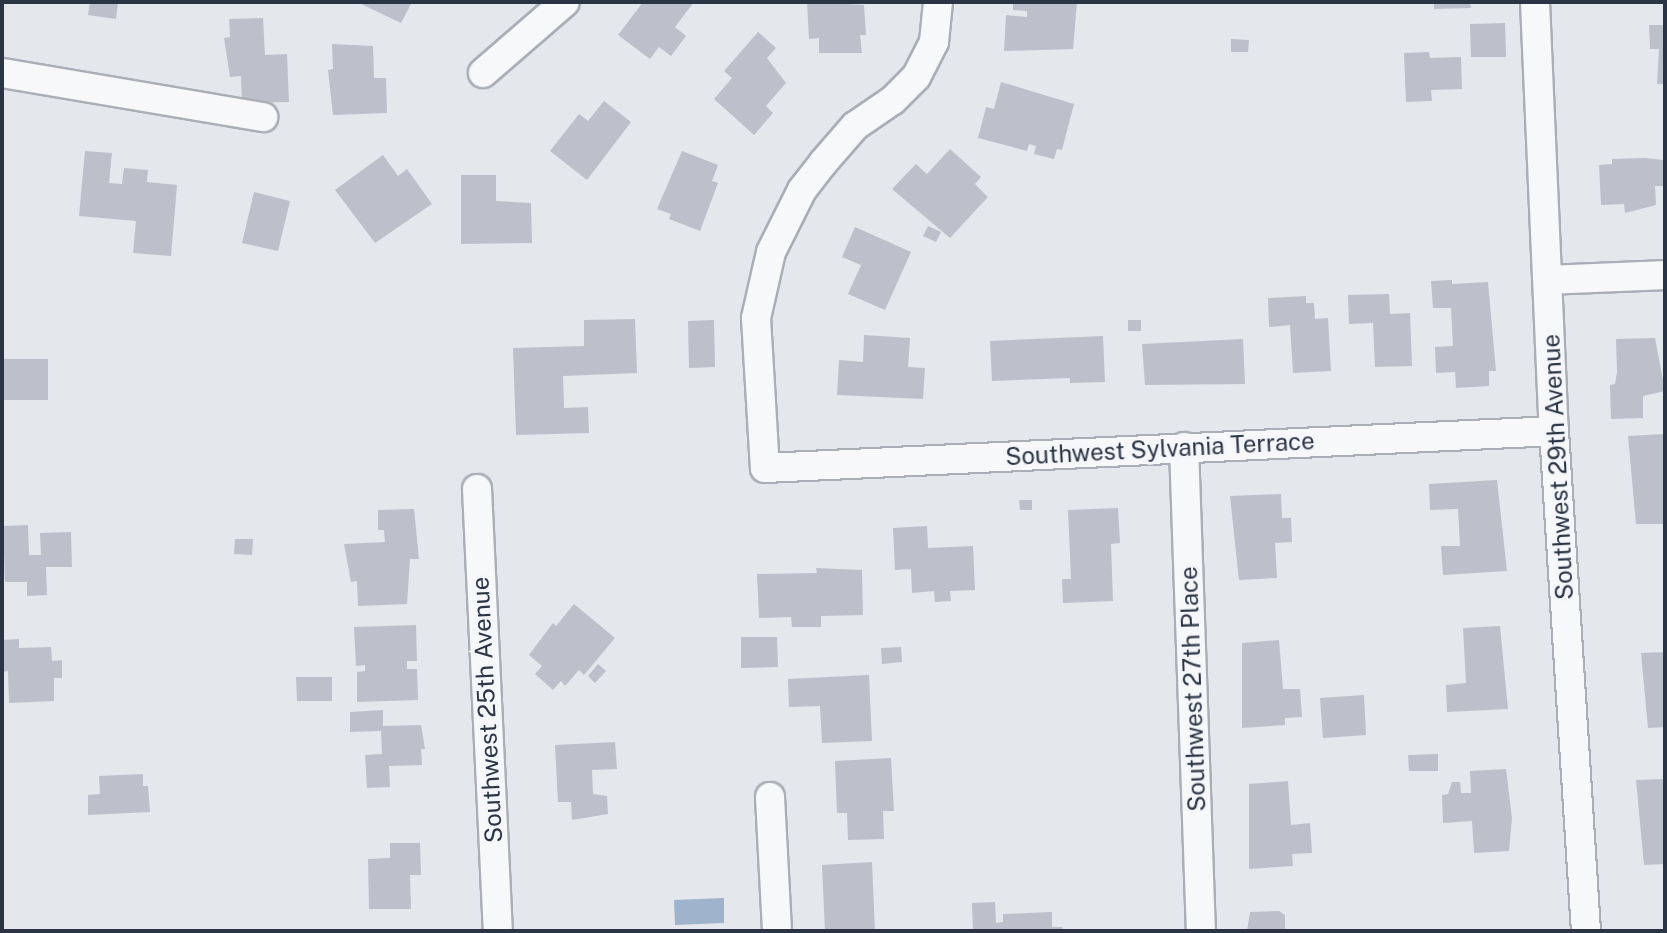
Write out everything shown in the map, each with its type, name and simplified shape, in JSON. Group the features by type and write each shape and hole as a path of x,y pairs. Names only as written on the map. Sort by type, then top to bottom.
{"street":[{"path":"483,74 565,2"},
{"name":"Southwest Sylvania Terrace","path":"938,2 934,42 916,77 893,100 855,126 823,163 802,190 771,251 756,318 765,468 1554,431"},
{"name":"Southwest 29th Avenue","path":"1535,2 1554,431 1586,931"},
{"path":"2,74 263,117"},
{"path":"1548,280 1665,275"},
{"name":"Southwest 27th Place","path":"1184,447 1201,931"},
{"name":"Southwest 25th Avenue","path":"477,489 498,931"},
{"path":"770,797 777,931"}],"water":[{"path":"724,898 724,923 675,925 674,900"}],"building":[{"path":"90,2 118,2 116,19 88,15"},
{"path":"357,2 412,2 401,23"},
{"path":"643,2 694,2 675,27 686,36 671,56 659,47 650,59 618,35"},
{"path":"807,2 864,5 866,35 860,35 862,53 819,53 819,38 809,39"},
{"path":"1013,2 1077,2 1073,49 1004,51 1006,15 1027,17 1027,11 1013,10"},
{"path":"1434,2 1470,2 1471,8 1434,9"},
{"path":"263,18 265,55 287,54 289,102 242,103 241,76 230,77 224,38 230,37 229,19"},
{"path":"1505,23 1506,57 1471,57 1470,24"},
{"path":"1649,25 1665,25 1665,84 1657,84 1659,49 1650,49"},
{"path":"758,32 776,48 767,58 786,83 766,106 773,113 754,135 714,99 732,78 724,71"},
{"path":"1231,39 1249,40 1248,52 1231,52"},
{"path":"332,44 373,46 374,78 386,78 387,113 333,115 328,70 333,69"},
{"path":"1429,52 1430,58 1461,57 1462,89 1431,90 1432,101 1406,102 1404,53"},
{"path":"1001,82 1074,104 1062,150 1057,149 1054,159 1034,154 1036,146 1029,144 1027,151 978,138 986,107 994,109"},
{"path":"604,101 631,122 587,180 550,151 579,114 588,121"},
{"path":"950,149 981,177 975,184 988,197 950,238 892,189 916,164 927,174"},
{"path":"85,151 112,153 109,183 122,184 124,168 148,170 147,182 177,185 171,256 133,253 136,221 79,216"},
{"path":"682,151 718,165 712,181 718,183 700,231 669,219 671,214 657,209"},
{"path":"383,155 398,176 407,169 432,204 375,243 335,190"},
{"path":"1612,159 1663,160 1664,186 1655,186 1656,205 1625,213 1624,204 1601,205 1599,165 1612,164"},
{"path":"461,175 496,175 496,201 531,203 532,243 461,244"},
{"path":"254,192 290,201 278,251 242,243"},
{"path":"928,226 941,232 936,242 923,236"},
{"path":"855,227 911,252 885,310 848,294 861,265 842,257"},
{"path":"1452,280 1452,284 1488,282 1496,371 1489,371 1489,386 1456,388 1455,372 1436,373 1435,347 1453,346 1451,308 1433,308 1431,281"},
{"path":"1389,294 1390,314 1410,313 1412,366 1375,367 1373,323 1349,324 1348,295"},
{"path":"1306,296 1306,303 1314,303 1315,319 1328,318 1331,371 1293,373 1290,325 1269,327 1268,298"},
{"path":"635,319 637,373 563,376 564,408 588,407 589,433 516,435 513,348 584,346 584,320"},
{"path":"714,320 715,367 689,368 688,321"},
{"path":"1128,320 1141,320 1141,331 1128,331"},
{"path":"864,335 910,338 908,367 925,368 923,399 837,395 839,360 863,362"},
{"path":"1103,336 1105,382 1070,383 1070,378 992,381 990,341"},
{"path":"1655,338 1665,391 1643,396 1643,418 1611,419 1610,385 1615,384 1617,372 1616,339"},
{"path":"1243,339 1245,384 1145,385 1142,344"},
{"path":"2,359 48,359 48,400 2,400"},
{"path":"1665,434 1665,524 1636,524 1628,436"},
{"path":"1497,480 1507,571 1443,575 1441,546 1460,546 1458,509 1430,510 1429,484"},
{"path":"1281,494 1282,518 1291,518 1292,542 1275,543 1277,578 1239,580 1230,496"},
{"path":"1019,500 1032,500 1032,510 1020,510"},
{"path":"1118,508 1120,543 1111,544 1113,601 1063,603 1062,579 1071,579 1068,510"},
{"path":"414,509 419,559 410,559 407,604 358,606 357,581 351,582 344,544 385,542 384,530 378,530 378,510"},
{"path":"28,525 29,555 41,555 40,533 71,532 72,567 46,567 47,595 27,596 27,582 5,582 3,526"},
{"path":"927,526 928,548 973,546 975,590 950,591 951,601 935,602 934,591 912,593 911,569 895,570 893,528"},
{"path":"235,539 253,539 252,555 234,554"},
{"path":"816,568 862,570 863,615 821,616 821,627 792,627 791,617 759,618 757,574 817,573"},
{"path":"574,604 615,638 584,675 579,670 565,686 561,681 553,690 535,674 542,666 529,655 553,623 556,626"},
{"path":"416,625 417,661 407,661 407,669 417,669 418,700 357,702 357,672 365,671 365,665 356,666 354,627"},
{"path":"1500,626 1508,709 1447,712 1446,685 1466,683 1463,628"},
{"path":"741,637 777,637 778,667 741,668"},
{"path":"19,639 19,648 51,647 52,661 62,660 62,678 54,678 54,701 9,703 8,671 2,672 2,640"},
{"path":"1279,640 1283,689 1300,689 1302,717 1285,718 1285,725 1242,728 1242,643"},
{"path":"901,647 902,662 882,664 881,648"},
{"path":"1665,652 1665,727 1648,728 1641,653"},
{"path":"598,664 606,671 595,683 588,676"},
{"path":"869,675 872,741 822,743 820,706 789,707 788,679"},
{"path":"296,677 332,677 332,701 297,701"},
{"path":"1364,695 1366,735 1323,738 1320,698"},
{"path":"383,710 383,726 421,725 425,749 421,749 422,765 389,766 390,787 367,788 365,755 382,754 381,731 350,732 350,712"},
{"path":"615,742 617,769 592,770 593,794 607,796 608,814 572,820 571,802 558,802 555,745"},
{"path":"1438,754 1438,771 1409,771 1408,755"},
{"path":"891,758 894,811 883,811 884,839 848,840 847,813 837,813 835,761"},
{"path":"1506,769 1512,818 1509,851 1474,853 1472,821 1443,823 1442,795 1448,794 1452,782 1460,782 1461,793 1471,793 1470,771"},
{"path":"143,774 143,786 148,786 150,812 88,815 88,795 100,794 99,776"},
{"path":"1665,779 1665,864 1644,865 1636,780"},
{"path":"1288,781 1291,825 1310,823 1312,853 1292,854 1293,866 1249,869 1249,784"},
{"path":"390,843 420,843 421,875 410,875 411,909 369,909 368,859 390,858"},
{"path":"872,862 875,931 825,931 822,865"},
{"path":"995,902 996,923 1003,922 1003,914 1052,912 1052,927 1062,927 1063,931 973,931 972,903"},
{"path":"1279,911 1285,915 1285,931 1247,931 1250,912"}]}
